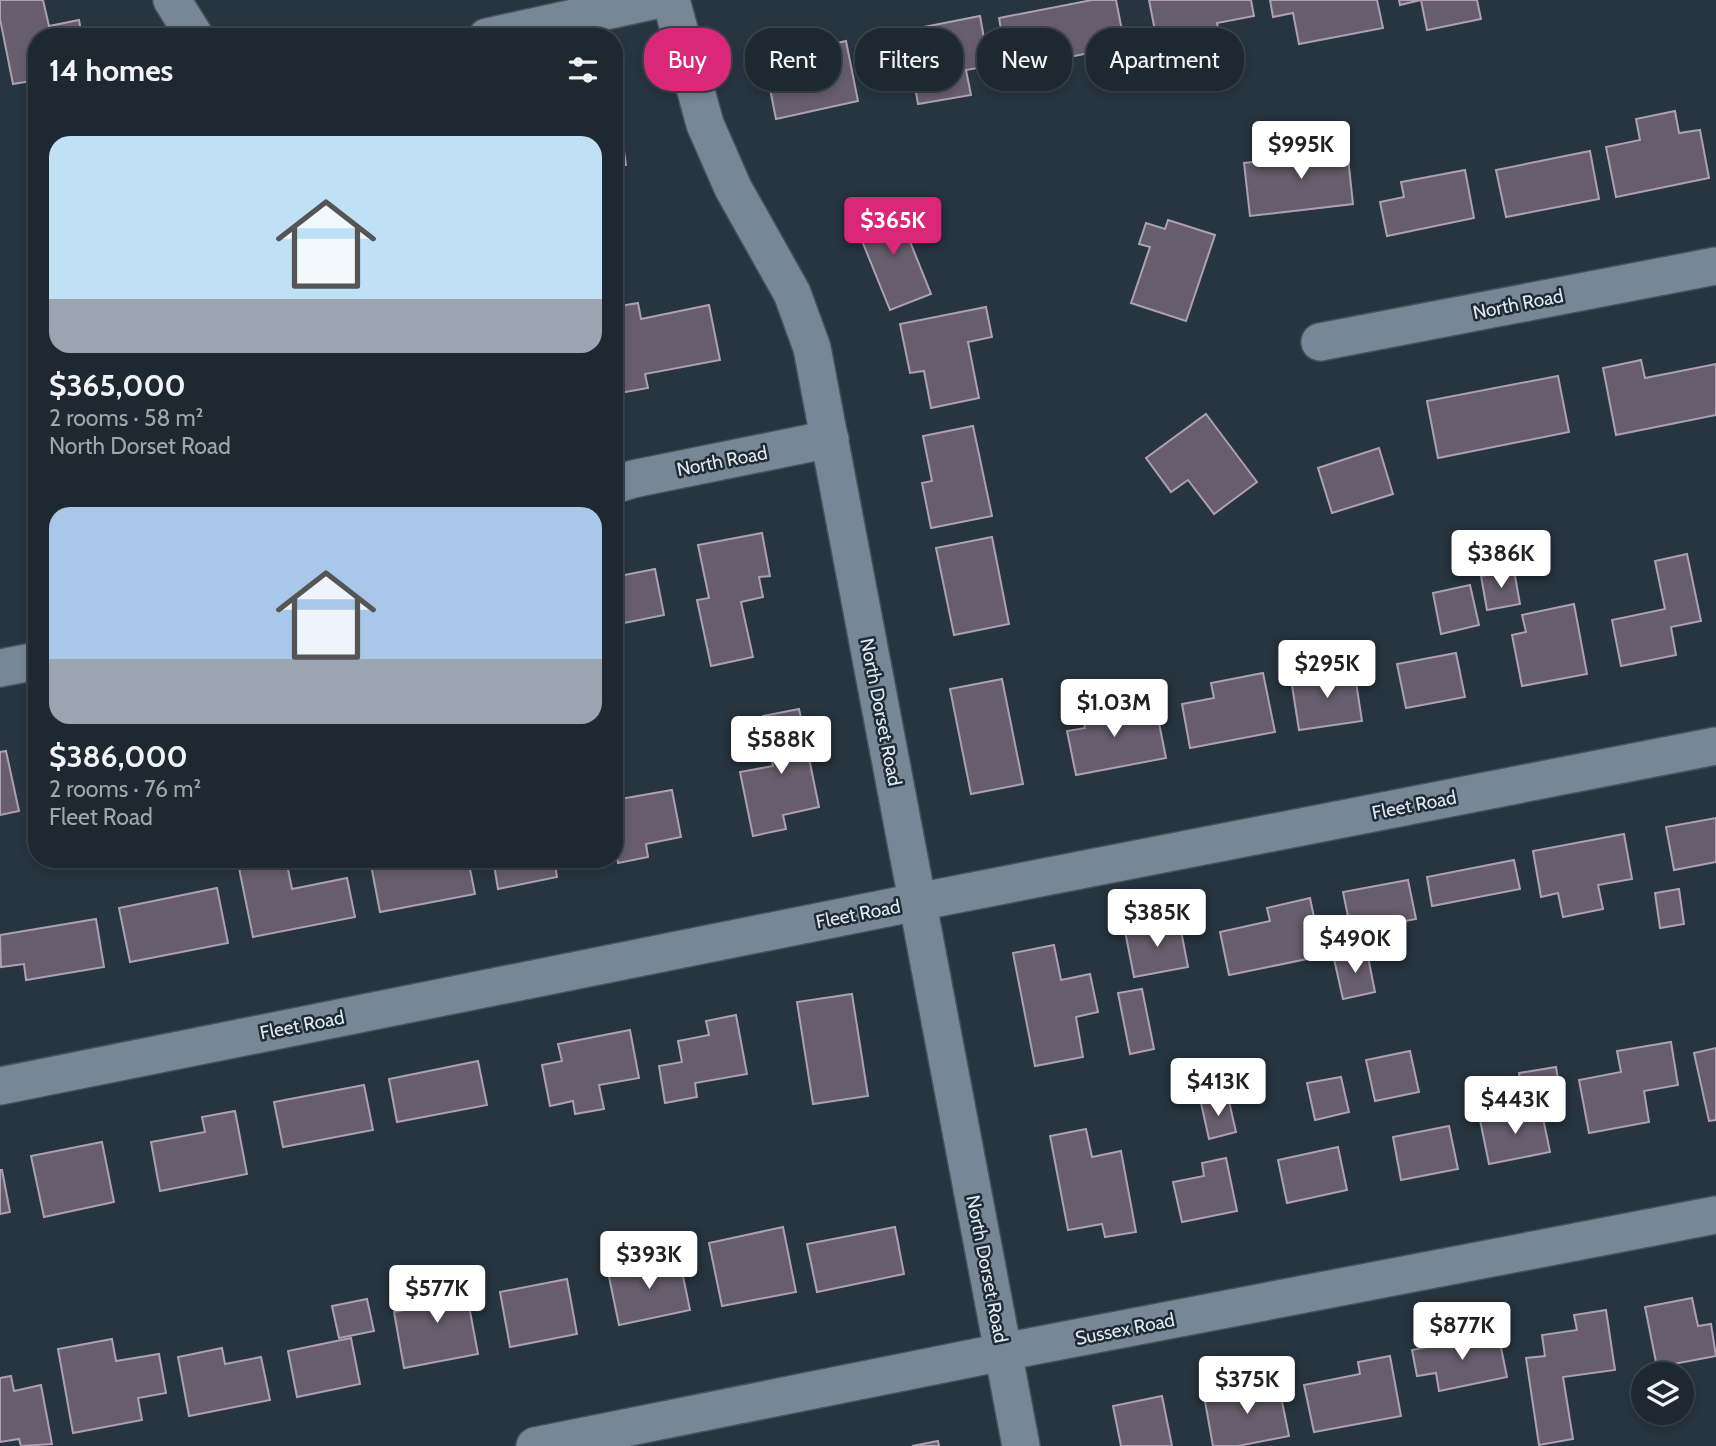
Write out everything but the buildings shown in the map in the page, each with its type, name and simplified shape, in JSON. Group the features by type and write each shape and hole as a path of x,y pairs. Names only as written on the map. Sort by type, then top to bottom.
{"street":[{"path":"172,0 189,28"},
{"path":"528,28 656,0"},
{"name":"North Dorset Road","path":"671,0 705,124 733,188 792,293 812,348 1021,1446"},
{"name":"North Road","path":"1321,342 1716,266"},
{"name":"North Road","path":"623,482 830,439"},
{"path":"0,668 28,663"},
{"name":"Fleet Road","path":"0,1086 917,902 1716,746"},
{"name":"Sussex Road","path":"535,1446 1003,1352 1716,1215"}]}
